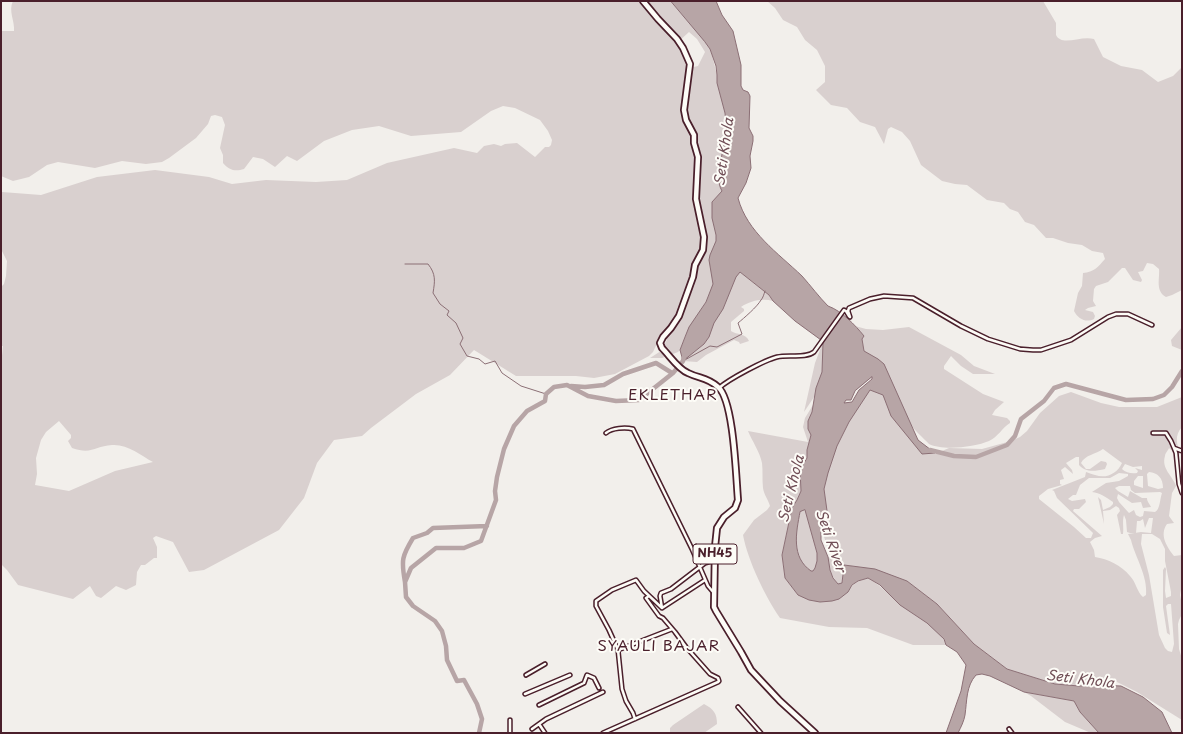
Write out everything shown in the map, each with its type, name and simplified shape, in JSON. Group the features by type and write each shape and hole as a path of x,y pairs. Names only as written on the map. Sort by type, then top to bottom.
{"main road":[{"path":"643,1 677,39 690,64 684,110 686,120 694,135 698,157 696,199 704,237 703,250 695,265 693,277 680,313 660,343 662,348 684,371 708,379 719,388"},
{"name":"NH45","path":"719,388 724,394 731,426 738,500 735,508 724,516 717,528 714,593 716,612 751,670 780,701 815,733"}],"street":[{"path":"719,388 732,379 775,358 794,355 807,356 814,352 845,310 850,317 848,311 849,308 876,298 890,296 908,297 924,304 961,326 988,339 1020,349 1041,350 1071,340 1116,314 1128,314 1152,325"},
{"path":"606,433 614,429 633,429 705,580 714,593"},
{"path":"1153,433 1166,433 1172,441 1176,453 1179,484 1182,493"},
{"path":"1174,448 1182,451"},
{"path":"662,608 661,593 671,589 699,566 715,560"},
{"path":"635,719 622,689 618,650 596,606 596,601 612,590 636,580 649,596 662,608"},
{"path":"662,608 705,580"},
{"path":"603,733 719,681 718,678 710,674 663,618 659,616 646,598 649,596"},
{"path":"618,650 672,629"},
{"path":"526,675 545,664"},
{"path":"525,694 570,675"},
{"path":"539,705 584,683 587,676 594,678 599,688"},
{"path":"532,729 546,719 603,692"},
{"path":"738,707 761,733"},
{"path":"510,720 510,733"},
{"path":"539,724 545,733"},
{"path":"1008,729 1012,733"}],"shaded area":[{"path":"13,1 695,1 712,56 726,118 719,169 719,178 724,194 713,290 685,337 678,352 662,358 650,358 664,349 664,345 667,340 661,335 653,352 649,356 615,374 594,378 576,376 516,376 474,350 450,375 416,394 362,436 334,440 317,463 304,498 279,530 204,570 189,572 173,542 156,536 153,538 157,547 157,558 154,558 145,565 141,565 137,572 136,585 126,590 116,586 101,598 96,596 90,586 73,599 18,585 1,564 1,365 3,346 1,346 1,287 4,284 6,276 7,261 1,249 2,192 41,195 97,177 155,170 209,177 232,184 266,180 316,182 347,180 387,163 454,148 477,153 484,146 494,144 501,146 505,144 517,143 535,157 545,147 549,147 551,145 552,140 548,131 540,120 515,108 503,106 491,111 461,132 411,136 379,126 352,130 324,141 297,161 287,156 275,167 263,159 253,157 244,169 235,170 230,169 223,163 223,155 220,148 225,125 222,117 215,115 211,116 208,124 196,138 162,162 146,164 122,161 95,168 58,162 47,165 29,177 13,181 1,176 1,31 14,31 11,12","holes":["689,32 697,39 705,52 698,66 689,68 677,43","59,421 71,435 71,438 68,441 72,448 84,451 118,445 134,450 153,462 115,471 69,491 35,485 37,474 36,458 41,440 46,432"]},
{"path":"767,1 1043,1 1056,23 1056,35 1063,40 1083,38 1094,39 1103,57 1121,66 1142,70 1158,82 1173,76 1182,67 1182,290 1166,297 1159,288 1159,269 1153,264 1147,263 1143,271 1138,272 1142,280 1141,282 1133,280 1125,268 1122,268 1108,282 1096,286 1094,289 1093,301 1096,306 1085,310 1093,312 1095,316 1094,319 1088,321 1080,318 1074,311 1078,293 1082,286 1083,273 1096,269 1105,259 1103,253 1092,251 1082,245 1068,243 1053,238 1046,238 1034,225 1025,222 1018,212 1010,209 1004,203 987,200 967,185 942,181 921,165 910,141 902,132 891,127 888,129 884,144 875,127 860,122 847,108 831,105 816,90 825,82 825,66 817,50 805,40 797,27 783,20 775,8"},
{"path":"737,267 740,272 769,295 773,301 760,300 741,307 744,311 731,322 731,331 744,335 749,341 740,344 734,340 706,355 697,362 683,361"},
{"path":"795,321 836,339 814,397 804,412 815,363 823,342"},
{"path":"855,326 866,329 883,330 909,327 961,355 974,366 995,374 973,374 961,366 951,356 944,366 944,369 983,394 1004,402 992,415 1007,418 1010,423 995,437 983,443 950,448 929,444 906,418 891,396 864,351 862,339 864,336"},
{"path":"1182,327 1182,350 1172,346 1171,340"},
{"path":"872,373 901,424 926,452 935,454 949,448 982,449 1020,437 1027,431 1040,413 1059,396 1071,392 1101,403 1119,407 1157,407 1182,397 1182,427 1179,430 1177,437 1180,454 1176,455 1169,448 1165,454 1164,461 1166,469 1176,486 1172,493 1169,516 1174,523 1167,524 1164,537 1174,556 1182,555 1182,584 1180,595 1182,614 1178,624 1179,649 1182,659 1182,720 1137,692 1111,679 1098,685 1079,686 1055,684 1007,669 974,644 937,604 907,581 863,568 845,565 842,574 842,583 838,584 830,571 828,557 840,557 833,554 828,549 813,503 831,453 872,379","holes":["1103,449 1122,463 1114,473 1107,476 1099,476 1086,472 1085,477 1052,490 1057,498 1093,533 1091,538 1086,538 1039,499 1039,496 1048,489 1062,485 1060,484 1060,480 1064,479 1061,470 1065,467 1073,474 1072,470 1066,463 1076,457 1079,457 1079,465 1082,468 1088,470 1094,471 1105,469 1107,464 1106,462 1101,461 1090,469 1086,469 1081,463 1085,458","1125,464 1133,467 1142,466 1142,470 1135,468 1138,471 1137,473 1129,473 1122,469","1149,472 1159,477 1162,481 1163,488 1158,489 1148,486 1147,474","1119,473 1128,474 1128,476 1119,481 1106,483 1092,492 1098,493 1113,502 1110,507 1103,510 1101,500 1098,497 1104,524 1103,511 1110,510 1116,506 1120,511 1117,515 1121,534 1123,534 1124,515 1127,532 1134,533 1128,534 1145,581 1146,595 1143,597 1132,578 1123,569 1105,559 1095,557 1094,550 1090,542 1095,538 1102,536 1073,511 1074,509 1079,509 1086,502 1085,499 1072,501 1068,499 1073,495 1076,495 1080,485 1089,478 1110,478","1138,476 1143,476 1143,488 1134,485 1134,481","1119,486 1130,486 1131,490 1135,493 1162,493 1157,511 1144,511 1143,516 1140,517 1136,515 1134,510 1129,513 1119,502 1117,498 1118,494 1132,503 1141,502 1143,508 1151,507 1147,501 1147,498 1142,498 1130,491 1128,497 1115,488","1149,518 1153,518 1151,533 1136,533 1137,521 1143,519 1145,528","1142,534 1152,534 1160,539 1165,549 1165,561 1171,596 1166,598 1165,567 1163,570 1163,607 1167,633 1170,635 1166,606 1171,604 1174,644 1172,652 1165,648 1159,635 1149,575 1141,544"]},
{"path":"816,400 813,430 807,450 807,458 800,470 801,491 792,508 782,555 785,578 798,595 848,592 856,583 868,578 906,609 933,627 943,638 946,645 913,645 867,628 829,627 780,618 763,589 753,567 743,535 754,520 770,506 763,488 761,459 748,431 808,442 803,427 805,418"},
{"path":"806,510 816,549 828,582 795,573 796,532 800,512"},
{"path":"1024,692 1074,701 1080,712 1099,733 1091,733 1065,722"},
{"path":"704,704 714,712 717,724 704,733 670,733 670,728 673,725"}],"water":[{"name":"Seti Khola","path":"671,1 716,1 722,15 733,31 741,65 741,86 750,96 749,128 753,136 750,156 751,168 746,183 738,198 748,221 764,241 802,276 828,306 843,315 864,336 862,339 864,351 884,364 918,440 935,453 922,454 891,416 883,395 870,390 849,422 837,446 824,489 828,518 821,529 821,540 828,557 833,578 838,584 842,583 844,565 875,569 907,581 937,604 974,644 1007,669 1055,684 1079,686 1121,686 1143,697 1162,712 1172,733 1099,733 1080,712 1074,701 1024,692 990,676 982,674 976,675 970,684 965,717 958,733 946,733 961,691 966,665 957,652 946,645 944,639 927,623 900,605 880,585 868,578 858,581 852,585 848,592 839,599 820,602 809,600 798,595 785,578 782,555 792,508 801,491 800,470 807,458 807,450 811,435 808,429 808,421 812,412 816,388 822,372 823,343 795,321 773,301 769,295 740,272 736,277 723,309 714,323 709,337 704,344 683,361 680,350 685,337 689,327 706,302 713,284 709,260 716,241 712,218 712,202 722,191 718,176 726,123 725,113 717,83 716,66 710,49","holes":["872,377 872,379 859,390 852,402 844,403 846,400 851,400 855,391","805,510 817,553 817,561 813,571 811,571 800,559 796,544 800,512"]}],"waterway":[{"path":"405,264 428,264 431,268 434,278 433,293 440,304 449,311 447,315 456,323 463,338 460,344 467,356 479,359 485,364 495,361 502,373 521,386 546,394"},
{"path":"683,361 710,346 717,347 742,334 738,323 757,306 765,291"},
{"path":"479,733 482,719 477,704 464,680 457,681 447,660 446,646 442,631 435,621 413,606 406,597 405,582 411,568 436,548 464,548 481,541 496,500 495,491 497,477 504,449 514,426 527,411 545,401 546,394 554,387 567,385 588,396 616,401 639,400 673,373 683,361 684,356"},
{"path":"571,386 585,387 604,385 623,374 656,363 672,373"},
{"path":"930,450 954,456 976,457 1007,445 1015,436 1021,419 1044,401 1054,388 1066,384 1126,400 1153,399 1164,395 1172,387 1182,371"},
{"path":"405,582 403,558 413,538 427,533 433,528 487,526"}],"district":[{"name":"EKLETHAR","path":"673,396"},
{"name":"SYAULI BAJAR","path":"659,647"}],"water label":[{"name":"Seti River","path":"830,541"}]}
